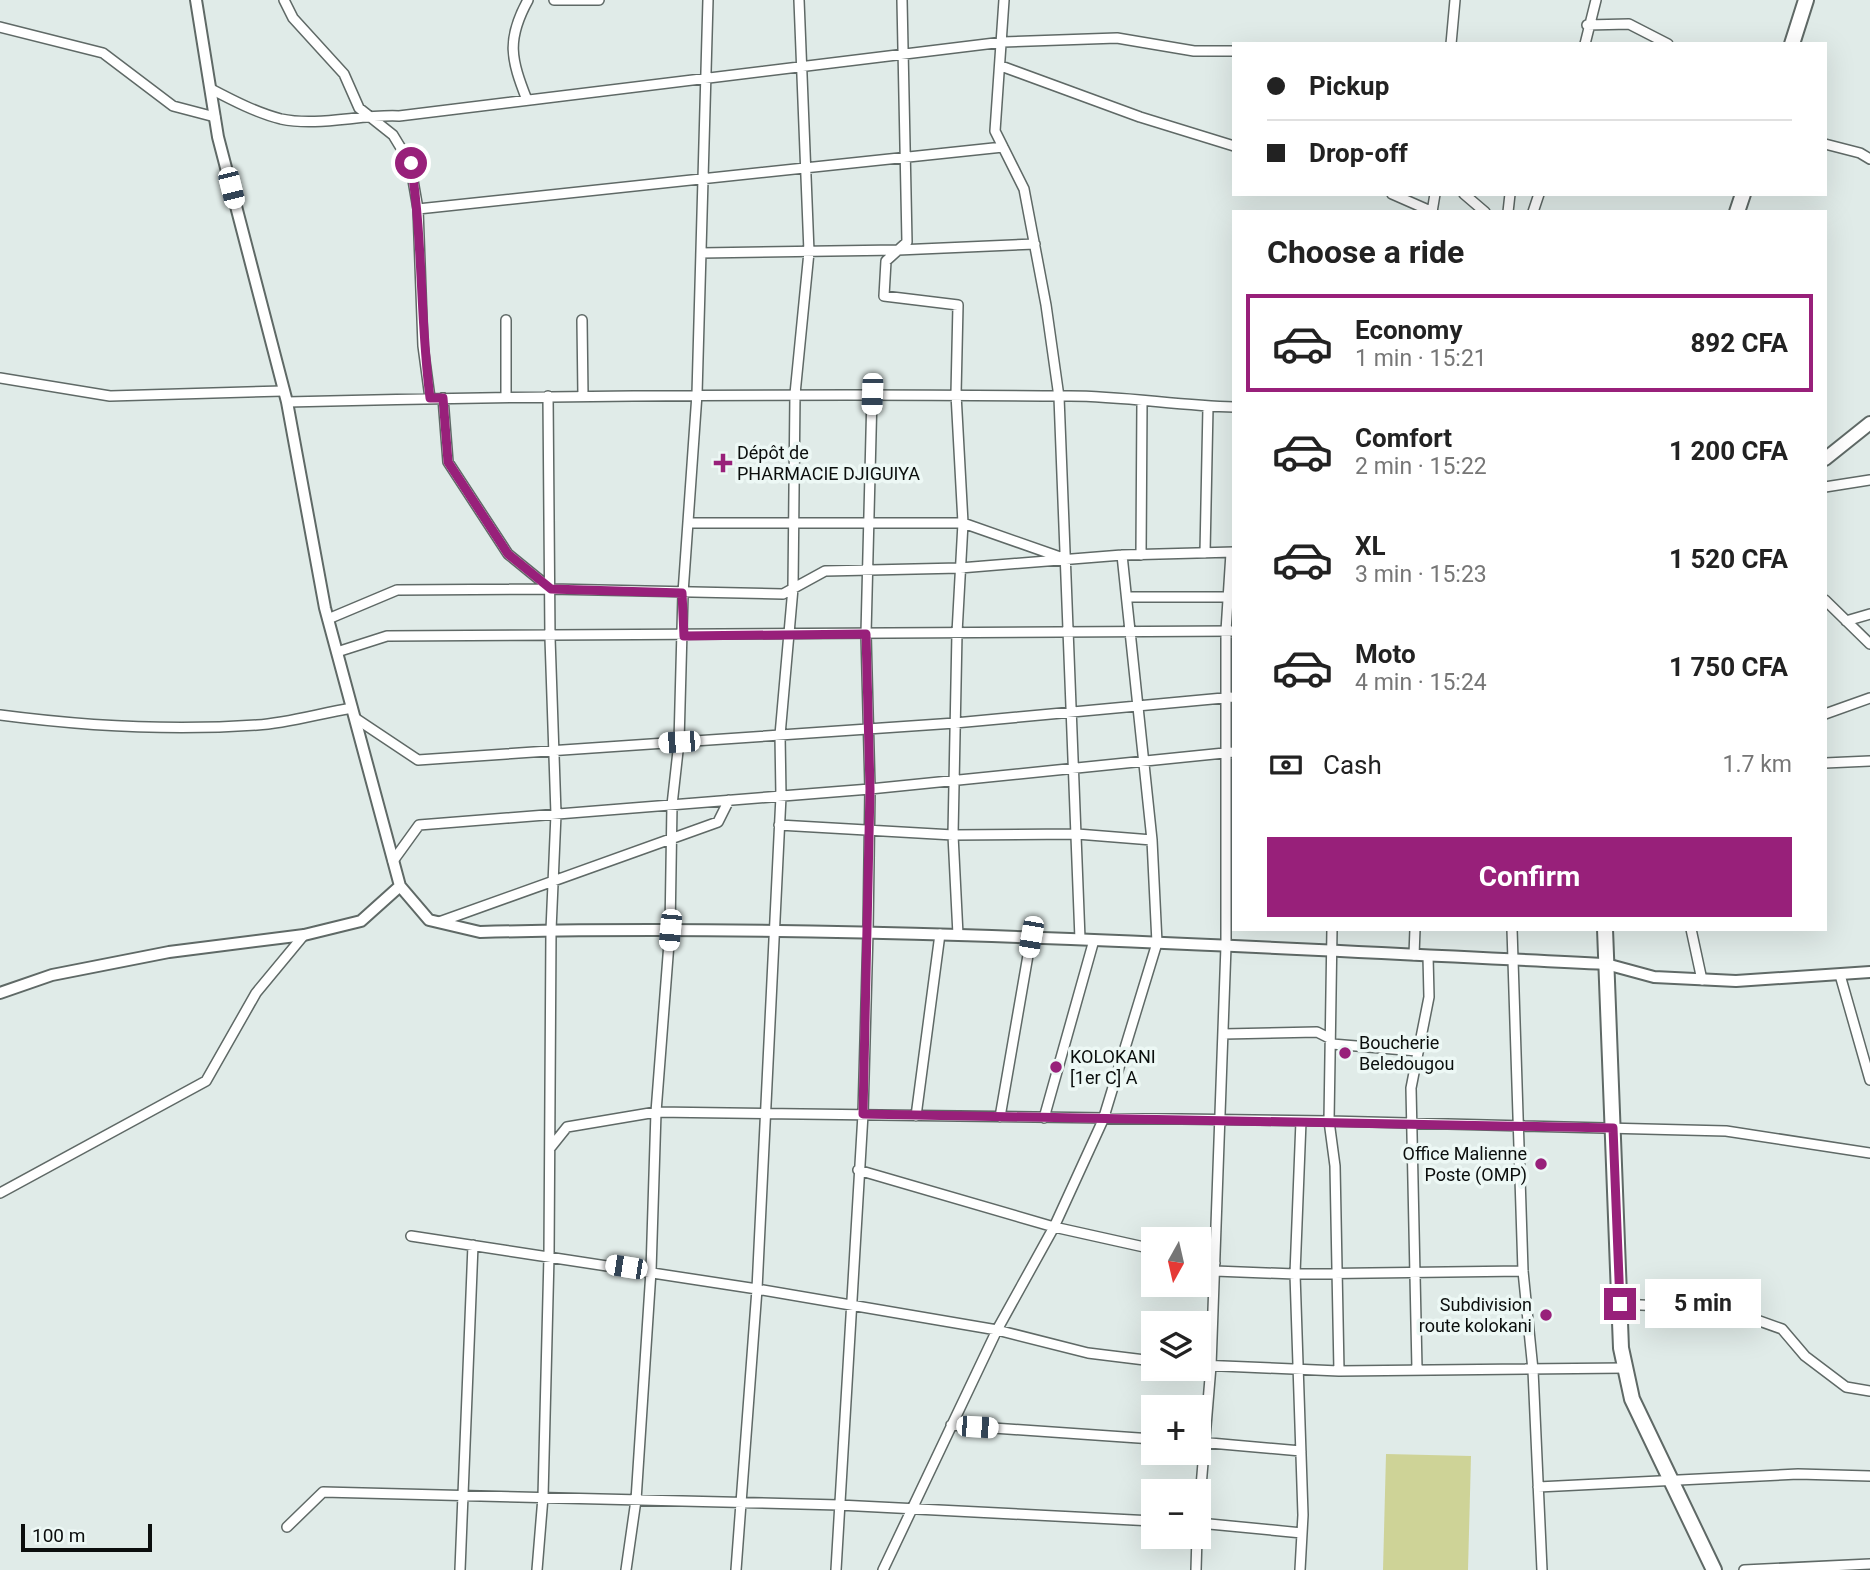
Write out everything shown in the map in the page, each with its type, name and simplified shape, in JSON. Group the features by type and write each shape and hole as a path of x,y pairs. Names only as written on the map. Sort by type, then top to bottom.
{"highway":[{"path":"1793,42 1806,0"},
{"path":"1605,931 1620,1304 1626,1368 1632,1399 1714,1570"}],"main road":[{"path":"1827,457 1870,424"}],"street":[{"path":"197,0 215,117 285,397 328,619 400,886 429,920 480,932 869,931 1080,939 1606,964 1654,976 1702,980 1736,981 1870,972"},
{"path":"284,0 293,18 344,74 359,108 393,135 411,163 418,209 423,346 430,398"},
{"path":"527,0 514,25 513,65 527,100"},
{"path":"554,0 598,0"},
{"path":"626,1570 636,1500 651,1271 656,1112 670,930 672,805 679,742 684,636 682,593 697,394 708,0"},
{"path":"736,1570 757,1289 779,825 780,735 793,588 795,394 810,251 799,0"},
{"path":"902,0 907,242 886,261 884,296 958,305 956,394 963,523 957,633 953,835 958,934"},
{"path":"1004,0 995,131 1024,189 1059,397 1069,711 1080,939"},
{"path":"1451,42 1455,0"},
{"path":"1585,42 1587,25 1595,0"},
{"path":"1587,25 1629,24 1664,42"},
{"path":"0,27 103,52 173,106 215,117"},
{"path":"211,89 281,119 322,121 368,115 399,116 1003,42 1117,38 1194,51 1232,51"},
{"path":"1001,66 1140,117 1232,145"},
{"path":"1827,145 1860,153 1870,159"},
{"path":"418,209 1003,147"},
{"path":"1397,196 1428,210"},
{"path":"1466,196 1483,210"},
{"path":"701,253 898,250 1035,244"},
{"path":"506,320 506,397"},
{"path":"582,320 583,396"},
{"path":"0,378 110,396 443,398 956,394 1232,407"},
{"path":"836,1570 863,1114 869,931 870,789 866,572 872,394"},
{"path":"537,1570 542,1497 549,1255 551,930 555,814 548,396"},
{"path":"443,398 448,462 508,554 551,589"},
{"path":"1141,555 1142,402"},
{"path":"1205,553 1208,407"},
{"path":"1855,435 1870,429"},
{"path":"1827,487 1870,480"},
{"path":"688,523 963,523 1065,559"},
{"path":"328,619 397,590 551,589 783,594 825,571 960,568 1122,555 1232,552 1226,946 1211,1366 1339,1371 1626,1368"},
{"path":"883,1570 997,1330 1054,1227 1103,1120 1157,943 1152,840 1122,555"},
{"path":"1126,597 1231,597"},
{"path":"1827,602 1870,644"},
{"path":"1846,621 1870,614"},
{"path":"337,652 387,636 550,638 1230,631"},
{"path":"0,715 78,725 209,726 259,725 353,713 418,760 955,723 1138,704 1230,698"},
{"path":"1827,713 1870,698"},
{"path":"393,861 418,825 870,789 1230,753"},
{"path":"1827,763 1870,761"},
{"path":"439,922 718,821 729,800"},
{"path":"779,825 953,835 1077,834 1152,840"},
{"path":"0,993 52,975 156,955 304,935 361,921 400,886"},
{"path":"1332,931 1329,1121 1335,1166 1339,1371"},
{"path":"1414,955 1415,931"},
{"path":"1512,931 1523,1271 1532,1370 1542,1570"},
{"path":"1691,931 1702,980"},
{"path":"916,1115 940,934"},
{"path":"0,1193 206,1081 256,993 304,935"},
{"path":"1000,1117 1031,937"},
{"path":"1044,1118 1094,940"},
{"path":"1417,1370 1411,1088 1430,997 1428,956"},
{"path":"1840,975 1868,1059 1870,1080"},
{"path":"1223,1034 1317,1032 1329,1038 1332,1044 1417,1051"},
{"path":"551,1147 567,1127 656,1112 1219,1122 1329,1121 1518,1128 1726,1131 1870,1153"},
{"path":"1300,1570 1301,1451 1295,1274 1301,1121"},
{"path":"858,1170 1054,1227 1141,1246"},
{"path":"411,1236 651,1271 997,1330 1088,1353 1141,1360"},
{"path":"460,1570 473,1244"},
{"path":"1211,1265 1295,1274 1523,1271"},
{"path":"1620,1304 1726,1309 1782,1329 1805,1356 1846,1387 1870,1391"},
{"path":"951,1426 1141,1438"},
{"path":"1211,1443 1301,1451"},
{"path":"1538,1487 1798,1474 1870,1476"},
{"path":"287,1527 323,1492 839,1505 911,1511 1141,1521"},
{"path":"1211,1523 1302,1533"},
{"path":"1196,1570 1197,1549"},
{"path":"1744,1570 1870,1564"}],"green space":[{"path":"1386,1454 1471,1456 1468,1570 1383,1570"}],"place":[{"name":"Dépôt de PHARMACIE DJIGUIYA","path":"723,463"},
{"name":"Boucherie Beledougou","path":"1345,1053"},
{"name":"KOLOKANI [1er C] A","path":"1056,1067"},
{"name":"Office Malienne Poste (OMP)","path":"1541,1164"},
{"name":"Subdivision route kolokani","path":"1546,1315"}],"route":[{"path":"411,163 418,209 423,284 423,346 430,398 443,398 448,462 508,554 551,589 682,593 684,636 866,634 870,789 863,1114 1613,1128 1620,1304"}]}
